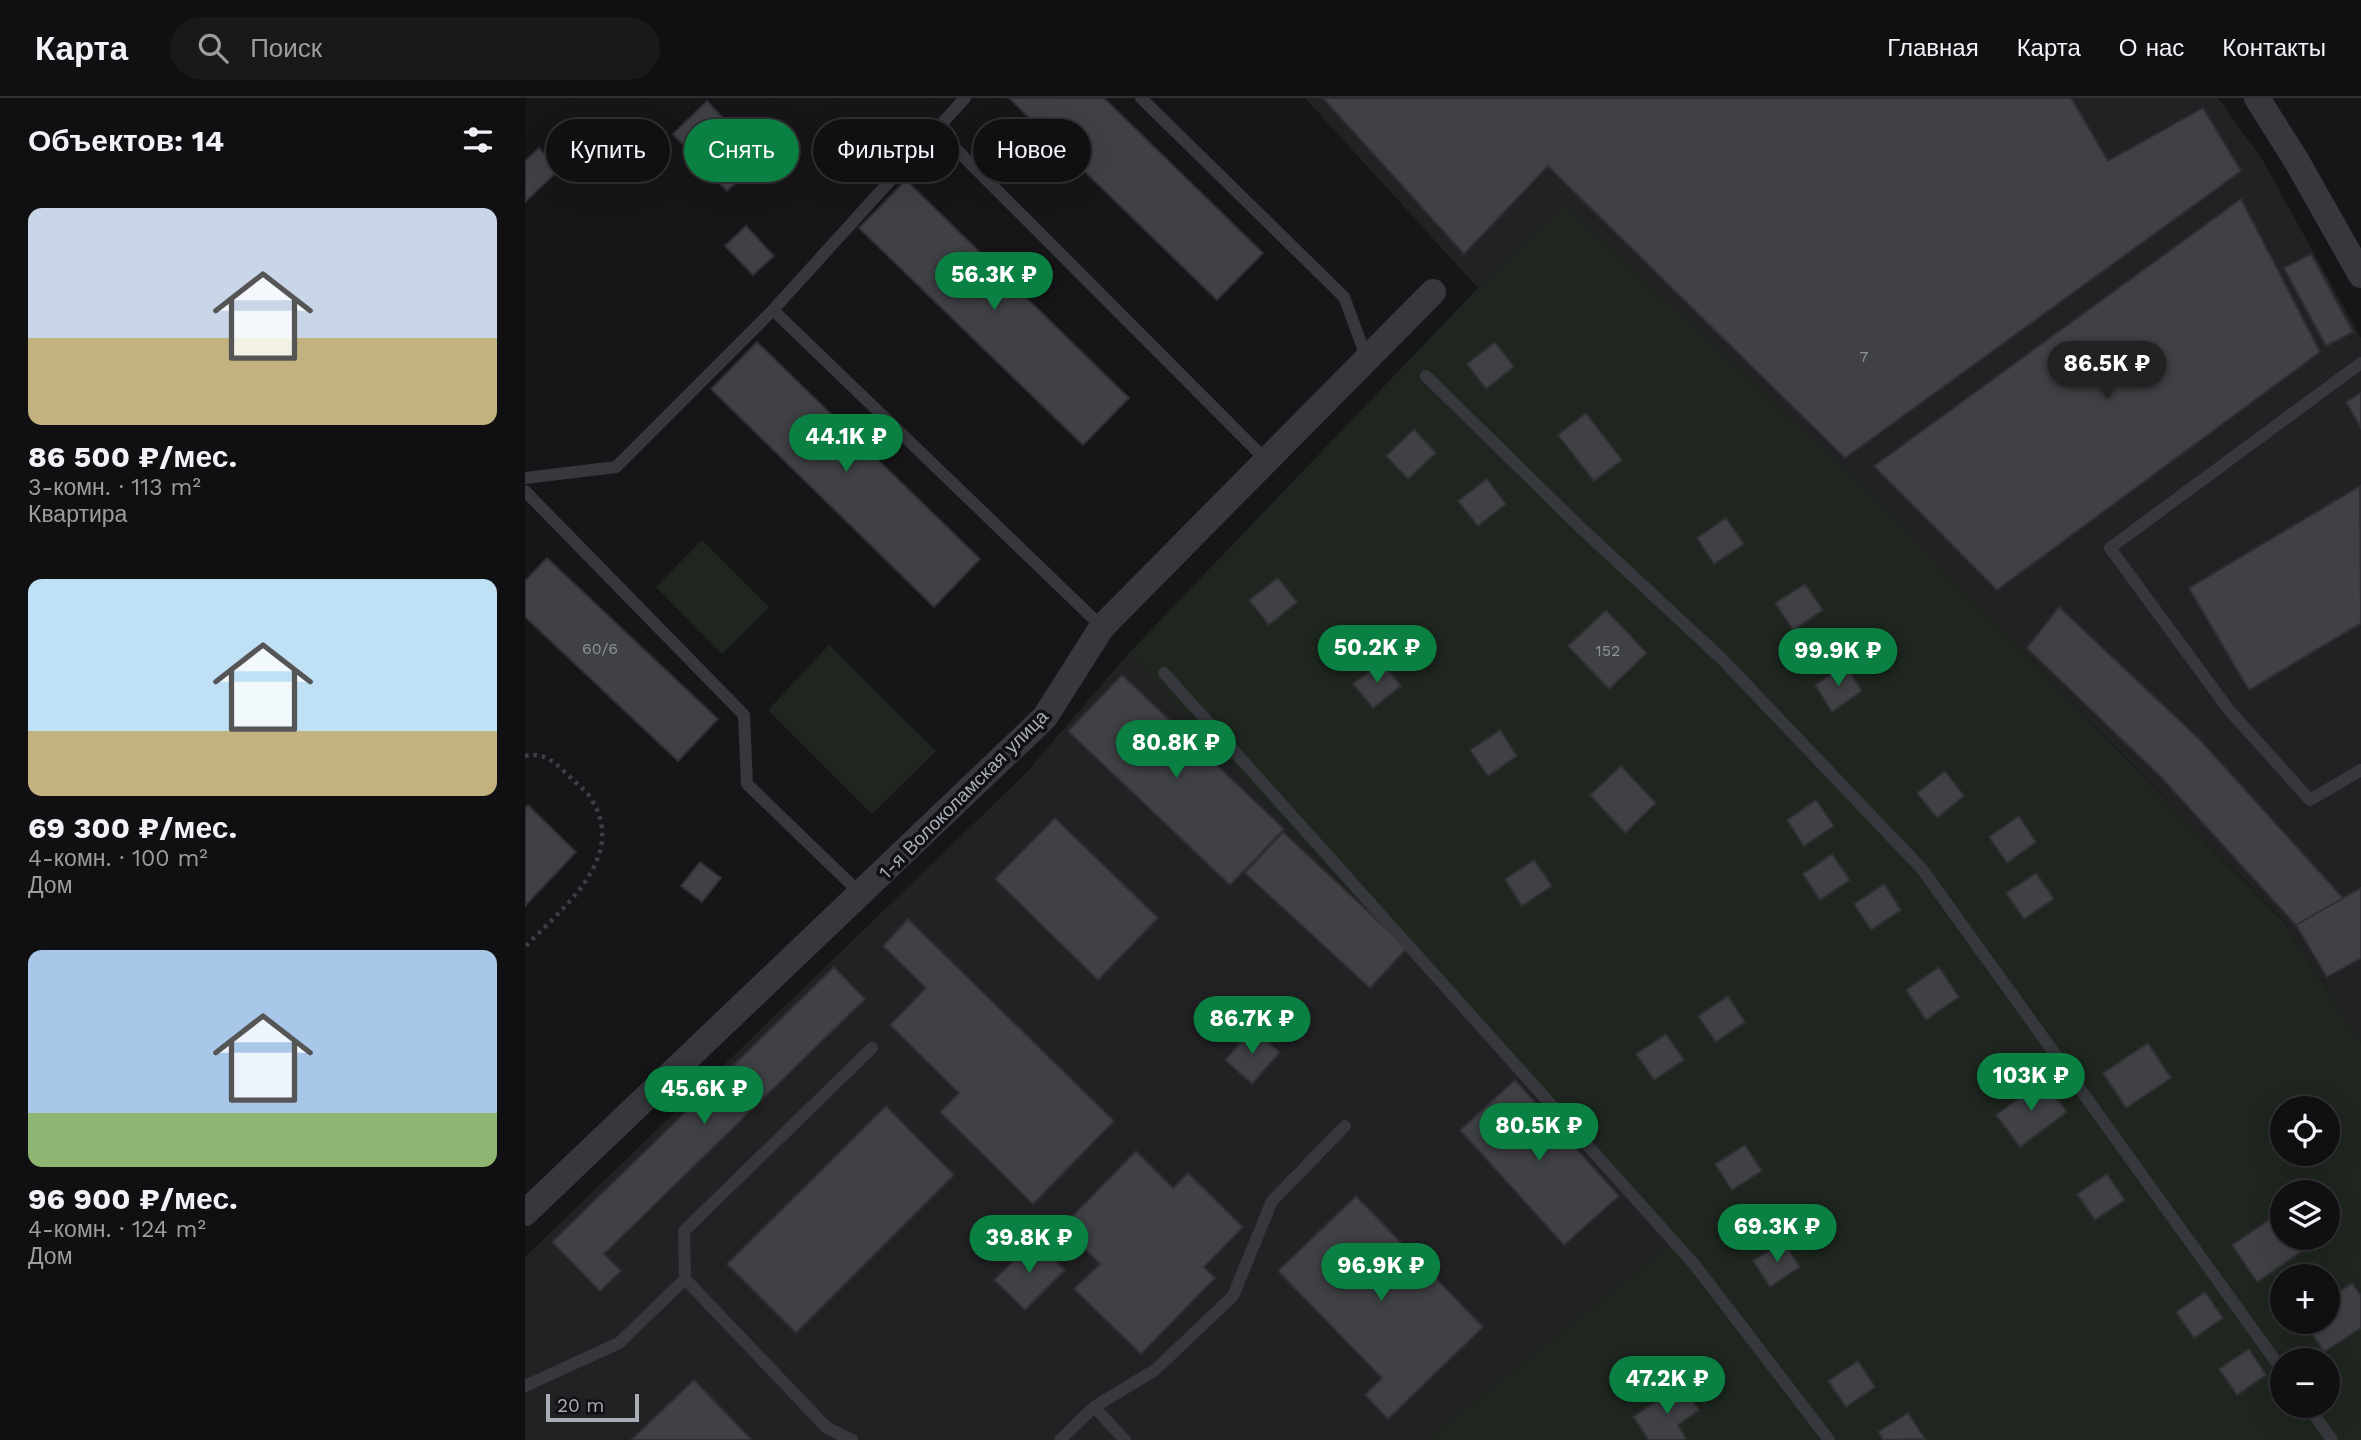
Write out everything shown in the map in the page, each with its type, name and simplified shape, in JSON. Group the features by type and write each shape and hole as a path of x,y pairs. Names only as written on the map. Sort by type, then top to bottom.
{"street":[{"path":"2257,98 2296,160 2361,275"},
{"name":"1-я Волоколамская улица","path":"525,1213 1045,717 1102,627 1433,292"}],"lane":[{"path":"944,119 965,98"},
{"path":"1141,98 1344,297 1367,359"},
{"path":"959,152 1267,460"},
{"path":"525,478 616,467 773,310 887,182"},
{"path":"773,310 1102,627"},
{"path":"2361,363 2110,548 2229,710 2310,800 2361,770"},
{"path":"1426,376 1580,527 1722,659 1921,869 2270,1353"},
{"path":"525,491 744,715 747,783 861,895"},
{"path":"1164,673 1694,1264 1829,1440"},
{"path":"852,1440 827,1428 685,1279 684,1231 872,1048"},
{"path":"1060,1440 1094,1407 1155,1370 1233,1296 1272,1200 1345,1126"},
{"path":"525,1386 619,1343 685,1279"},
{"path":"1094,1407 1125,1440"},
{"path":"2316,1418 2332,1440"}],"path":[{"path":"525,756 541,755 551,759 589,796 597,810 602,835 597,863 589,879 525,947"}],"shaded area":[{"path":"1305,98 2218,98 2263,161 2361,338 2361,1042 2284,921 1851,474 1565,205 1478,288"},
{"path":"1565,205 1851,474 2284,922 2361,1042 2361,1440 1426,1440 1672,1242 1129,653 1478,288"},
{"path":"702,540 769,607 722,654 656,587"},
{"path":"829,645 936,751 872,814 768,710"},
{"path":"1129,653 1672,1242 1426,1440 525,1440 525,1257 1025,774"}],"building":[{"path":"1009,98 1104,98 1263,253 1217,300 1091,178 1091,119 1031,119"},
{"path":"1323,98 2071,98 2108,161 2203,108 2241,171 1845,458 1548,166 1464,254"},
{"path":"707,101 724,119 688,119"},
{"path":"684,123 684,146 673,134"},
{"path":"539,148 546,156 546,182 525,202 525,161"},
{"path":"718,182 737,182 727,191"},
{"path":"904,182 908,182 1129,398 1083,445 859,228"},
{"path":"2241,199 2320,352 1997,590 1874,466"},
{"path":"746,226 774,256 753,275 725,246"},
{"path":"2311,254 2353,332 2326,346 2284,268"},
{"path":"757,342 980,559 934,607 711,389"},
{"path":"1495,342 1514,367 1486,389 1467,364"},
{"path":"2361,393 2361,428 2346,402"},
{"path":"1586,413 1622,460 1594,481 1558,435"},
{"path":"1414,429 1436,453 1408,479 1386,456"},
{"path":"1487,479 1506,504 1478,526 1458,501"},
{"path":"2360,486 2361,623 2249,690 2189,588"},
{"path":"1726,518 1744,544 1714,564 1697,538"},
{"path":"547,558 718,719 678,761 525,617 525,581"},
{"path":"1278,578 1297,602 1269,625 1249,600"},
{"path":"1805,584 1823,610 1793,630 1775,603"},
{"path":"2059,607 2200,740 2343,898 2296,925 2161,777 2027,648"},
{"path":"1606,610 1647,653 1609,689 1568,646"},
{"path":"1381,662 1401,686 1373,708 1353,684"},
{"path":"1845,665 1862,691 1832,712 1815,685"},
{"path":"1122,675 1284,829 1230,885 1068,731"},
{"path":"1500,730 1517,756 1488,776 1470,750"},
{"path":"1621,766 1656,803 1625,833 1590,795"},
{"path":"1945,771 1964,796 1937,818 1917,793"},
{"path":"1816,800 1834,826 1804,846 1787,820"},
{"path":"528,805 576,852 525,906 525,809"},
{"path":"2019,816 2036,842 2007,863 1989,837"},
{"path":"1055,818 1158,918 1098,980 995,879"},
{"path":"1283,832 1407,948 1370,988 1245,873"},
{"path":"1832,854 1850,880 1820,900 1803,874"},
{"path":"1534,860 1552,886 1522,906 1505,879"},
{"path":"700,862 721,878 702,902 681,886"},
{"path":"2036,873 2054,899 2024,919 2006,893"},
{"path":"1884,884 1901,910 1871,930 1854,904"},
{"path":"2361,888 2361,958 2327,977 2296,925"},
{"path":"908,919 1114,1121 1033,1204 940,1112 959,1093 890,1025 926,988 883,946"},
{"path":"834,967 865,999 604,1254 621,1271 600,1291 552,1242"},
{"path":"1939,967 1959,997 1926,1020 1906,990"},
{"path":"1728,996 1745,1022 1716,1042 1698,1016"},
{"path":"1253,1029 1280,1052 1252,1084 1225,1060"},
{"path":"1666,1034 1684,1060 1654,1080 1636,1054"},
{"path":"2148,1043 2171,1078 2126,1108 2103,1073"},
{"path":"1515,1080 1619,1196 1564,1245 1460,1130"},
{"path":"2043,1080 2067,1112 2020,1147 1996,1115"},
{"path":"886,1106 954,1175 796,1333 727,1264"},
{"path":"1745,1145 1762,1171 1732,1190 1715,1164"},
{"path":"1136,1151 1173,1188 1188,1173 1243,1227 1204,1267 1215,1278 1141,1354 1074,1289 1100,1264 1062,1227"},
{"path":"2107,1174 2125,1200 2095,1220 2077,1194"},
{"path":"1356,1196 1483,1327 1388,1419 1365,1395 1382,1378 1278,1271"},
{"path":"2270,1219 2270,1250 2304,1250 2283,1264 2270,1264 2270,1273 2257,1282 2232,1245"},
{"path":"1034,1240 1065,1270 1025,1310 994,1280"},
{"path":"1783,1241 1800,1267 1770,1287 1753,1261"},
{"path":"2352,1283 2361,1296 2361,1328 2330,1348 2321,1348 2312,1334 2340,1334 2340,1291"},
{"path":"2205,1292 2223,1318 2194,1338 2176,1312"},
{"path":"2249,1349 2266,1375 2237,1395 2219,1369"},
{"path":"1858,1361 1875,1387 1846,1407 1828,1381"},
{"path":"694,1380 752,1440 631,1440"},
{"path":"1681,1384 1699,1410 1678,1425 1686,1438 1649,1440 1633,1417"},
{"path":"1908,1413 1925,1439 1883,1440 1878,1432"}]}
